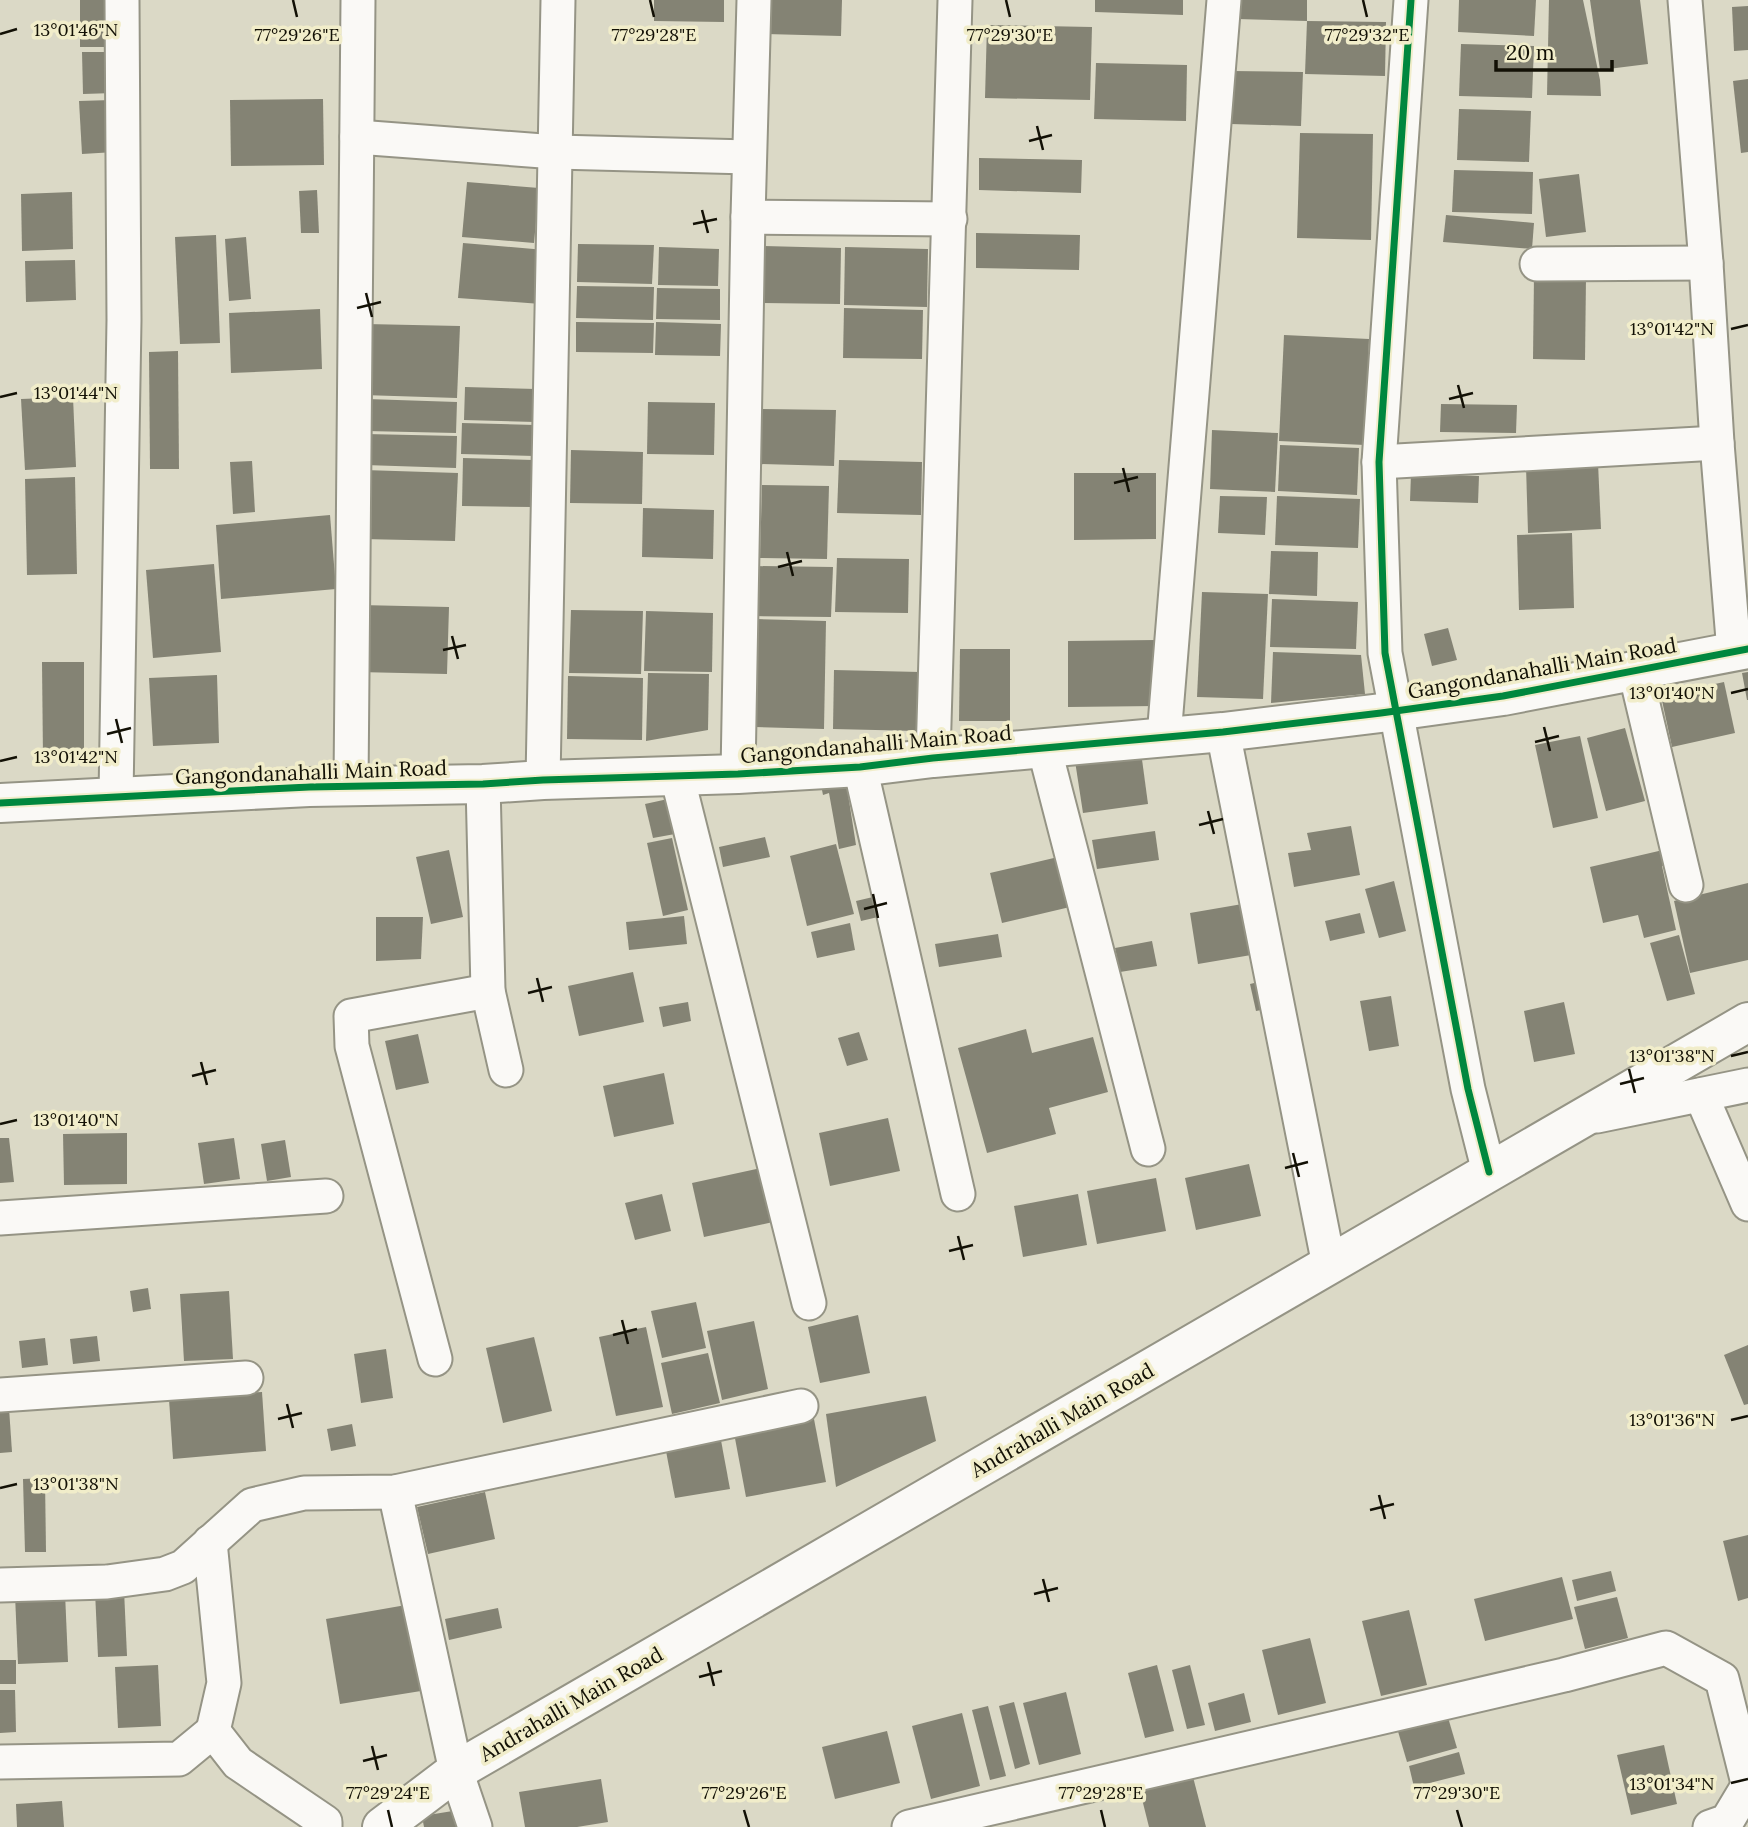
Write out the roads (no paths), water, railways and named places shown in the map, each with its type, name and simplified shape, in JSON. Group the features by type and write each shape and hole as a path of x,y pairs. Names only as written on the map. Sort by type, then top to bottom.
{"street":[{"path":"116,796 124,320 122,0"},
{"path":"351,785 358,0"},
{"path":"542,780 558,0"},
{"path":"738,774 754,0"},
{"path":"933,758 956,0"},
{"path":"1164,737 1224,0"},
{"path":"1411,0 1379,462 1385,653 1468,1089 1489,1172"},
{"path":"1685,0 1717,443 1741,650"},
{"path":"357,138 556,152 749,158"},
{"path":"748,217 950,219"},
{"path":"1537,264 1706,263"},
{"path":"1379,462 1717,443"},
{"name":"Gangondanahalli Main Road","path":"0,803 351,785 483,784 860,767 1044,747 1223,732 1395,711 1503,696 1741,650"},
{"path":"1635,671 1686,885"},
{"path":"1223,732 1329,1265"},
{"path":"1044,747 1149,1149"},
{"path":"860,767 958,1194"},
{"path":"677,776 809,1303"},
{"path":"483,784 488,991 506,1070"},
{"path":"435,1359 352,1046 351,1016 488,991"},
{"name":"Andrahalli Main Road","path":"382,1827 457,1771 1748,1022"},
{"path":"1581,1119 1748,1085"},
{"path":"1701,1095 1748,1204"},
{"path":"0,1218 326,1196"},
{"path":"0,1395 246,1378"},
{"path":"0,1585 107,1582 166,1574 183,1567 251,1504 304,1493 395,1492 801,1406"},
{"path":"395,1492 457,1771 475,1827"},
{"path":"0,1762 179,1759 212,1731 224,1683 210,1542"},
{"path":"909,1827 959,1821 1666,1648 1722,1679 1748,1785 1727,1821 1710,1827"},
{"path":"212,1731 238,1763 325,1822 326,1827"}]}
